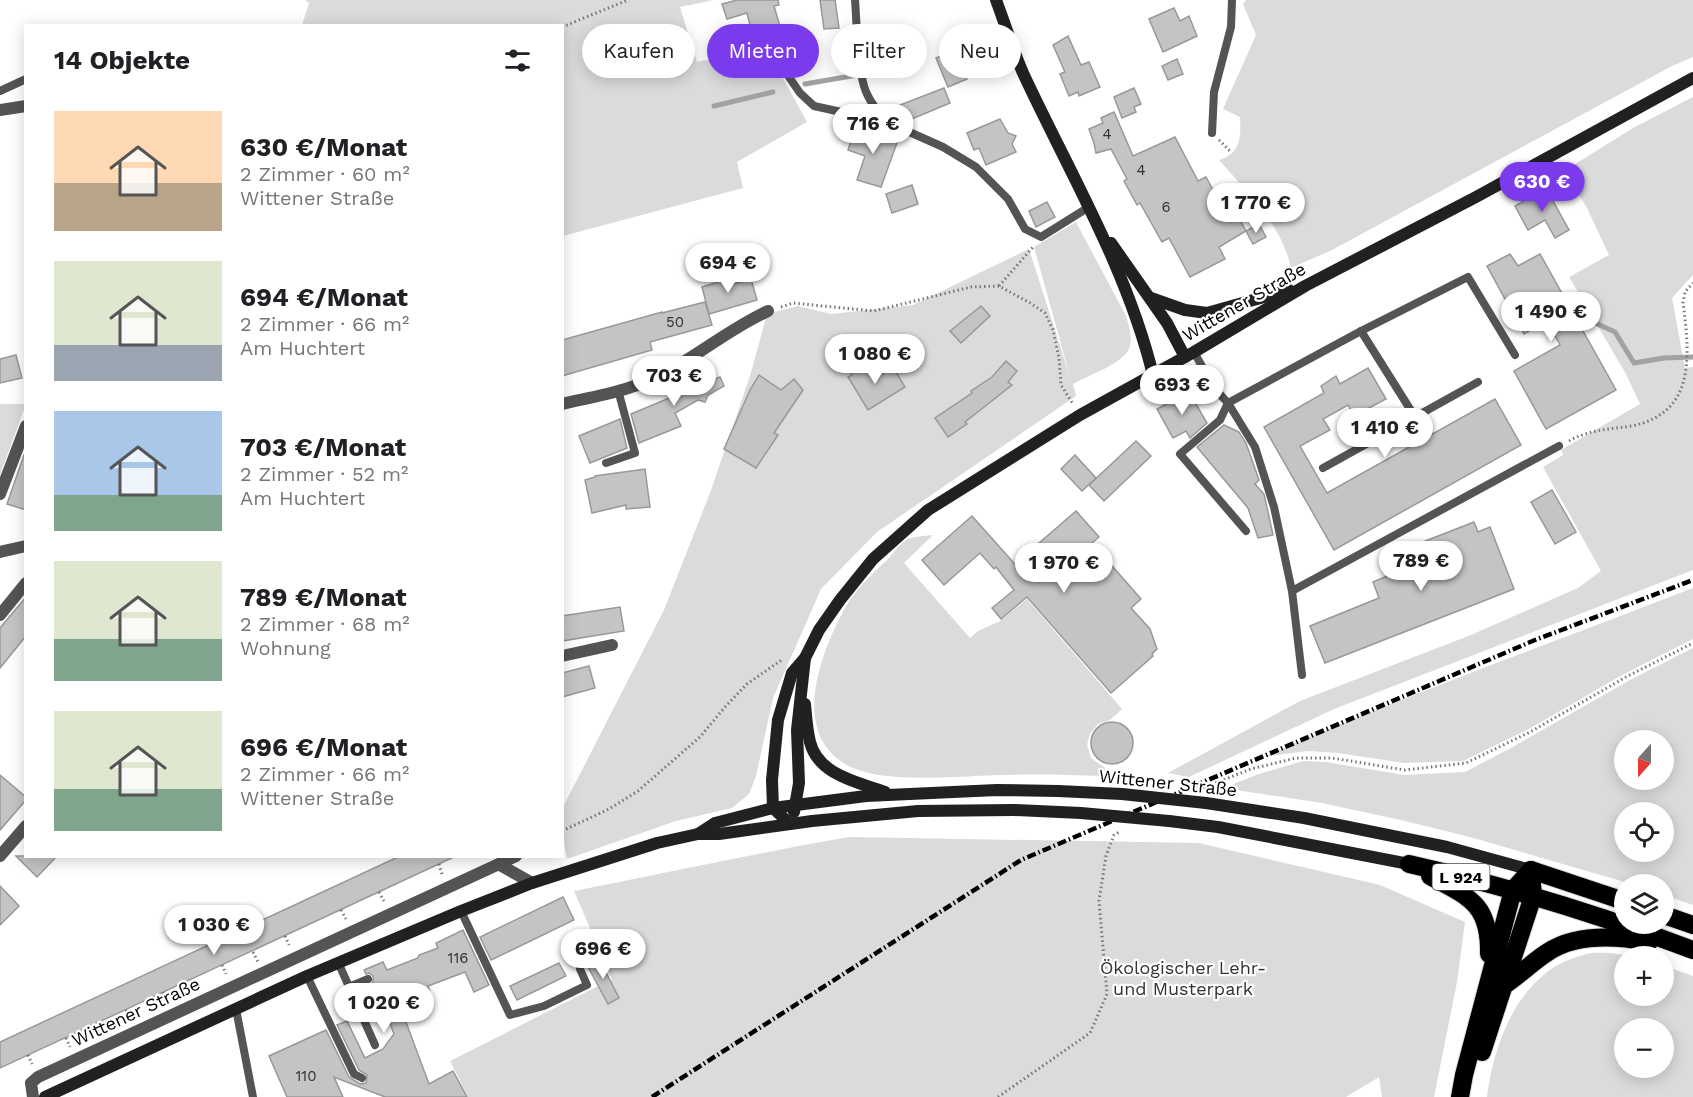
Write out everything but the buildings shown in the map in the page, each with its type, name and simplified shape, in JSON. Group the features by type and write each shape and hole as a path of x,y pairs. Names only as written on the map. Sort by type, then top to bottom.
{"highway":[{"path":"1409,864 1465,895 1480,910 1489,932 1496,985"},
{"name":"L 924","path":"1409,864 1533,896 1628,926 1693,950"},
{"path":"1473,1097 1513,890 1531,870"},
{"path":"1460,1097 1464,1075 1496,985 1533,896 1531,870"},
{"name":"L 924","path":"1531,870 1614,898"},
{"path":"1674,918 1693,925"},
{"path":"1496,985 1549,950 1573,942 1601,937 1629,938 1693,950"}],"main road":[{"path":"998,0 1022,71 1100,228 1141,335 1153,375"},
{"name":"Wittener Straße","path":"773,808 772,780 778,720 792,673 805,658 819,630 840,600 873,559 928,510 1080,415 1190,355 1305,286 1476,197 1693,78"},
{"path":"1100,228 1190,355"},
{"path":"1151,298 1185,310 1207,313 1305,286"},
{"name":"Wittener Straße","path":"790,824 799,783 797,730 805,658"},
{"name":"L 924","path":"802,687 810,744 818,757 840,777 889,793"},
{"name":"Wittener Straße","path":"698,834 715,823 773,808 889,793 1058,791 1122,794 1206,803 1304,819 1447,847 1531,870"},
{"path":"773,808 790,824"},
{"name":"Wittener Straße","path":"45,1097 338,962 461,911 532,883 657,843 698,834 719,834 918,811 1014,810 1081,813 1230,829 1409,864"}],"street":[{"path":"0,110 24,106"},
{"path":"564,404 618,390 663,374 737,327 768,311"},
{"path":"0,494 24,431"},
{"path":"0,552 24,546"},
{"path":"0,615 24,585"},
{"path":"564,656 612,645"},
{"path":"0,856 24,828"},
{"name":"Wittener Straße","path":"33,1097 31,1083 38,1077 512,858"},
{"path":"500,865 532,883"}],"lane":[{"path":"855,0 864,86 874,108 887,122"},
{"path":"1212,133 1214,92 1232,27 1232,0"},
{"path":"790,78 800,93 814,106 887,122 943,147 976,167 1008,199 1025,229 1041,237 1089,207"},
{"path":"0,91 24,81"},
{"path":"1246,531 1180,454 1220,420 1228,403 1361,331 1468,277 1515,355"},
{"path":"1361,331 1415,417"},
{"path":"1190,355 1228,403 1255,447 1274,507 1292,591 1302,675"},
{"path":"1323,468 1478,382"},
{"path":"606,462 635,453 618,390"},
{"path":"1292,591 1559,446"},
{"path":"461,911 510,1015 544,1006 587,985 580,969"},
{"path":"338,962 375,1045"},
{"path":"307,976 354,1074 362,1078"},
{"path":"349,987 368,979"},
{"path":"236,1009 253,1097"}],"path":[{"path":"564,26 628,0"},
{"path":"999,286 1041,237"},
{"path":"1692,365 1683,303 1685,291 1693,283"},
{"path":"768,311 793,303 874,311 971,287 999,286 1045,313 1053,330 1061,385 1080,415"},
{"path":"1559,446 1582,434 1637,425 1662,419 1668,415"},
{"path":"1197,790 1251,769 1296,758 1332,758 1405,770 1466,763 1530,732 1626,677 1693,643"},
{"path":"564,830 609,809 638,791 700,737 747,684 784,658"},
{"path":"999,1097 1090,1033 1107,994 1099,901 1106,856 1114,835 1123,829"}],"green space":[{"path":"305,0 714,0 680,7 685,24 582,24 582,78 695,78 695,56 697,62 707,60 707,78 783,78 807,122 737,162 743,188 564,236 564,24 302,24 309,3"},
{"path":"1246,0 1693,0 1693,57 1672,66 1332,250 1291,268 1280,237 1272,223 1219,160 1236,149 1240,138 1240,117 1223,109 1256,35 1243,4"},
{"path":"1693,97 1693,275 1672,298 1685,368 1693,367 1693,570 1334,709 1189,777 1168,773 1300,701 1471,635 1578,588 1601,571 1543,467 1563,455 1561,450 1640,404 1626,374 1569,277 1609,255 1587,208 1564,171 1633,128"},
{"path":"1076,222 1126,316 1131,341 1129,349 1112,365 1073,384 1076,396 877,532 821,589 773,698 756,776 749,794 732,808 676,821 567,859 564,842 564,805 664,610 710,493 750,376 767,314 798,306 831,314 913,305 1029,249 1071,380 1034,247"},
{"path":"0,404 24,404 24,409 0,475"},
{"path":"933,535 904,563 970,638 978,631 1000,621 1027,599 1122,709 1110,720 1098,724 1090,734 1087,745 1091,758 1105,768 1103,776 901,777 861,771 845,764 828,750 818,732 815,690 827,646 836,626 845,608 864,582 903,542 912,538"},
{"path":"1693,588 1693,639 1624,674 1529,729 1463,761 1404,763 1308,751 1263,757 1423,691"},
{"path":"1693,648 1693,905 1674,898 1674,874 1614,874 1614,879 1470,837 1405,821 1322,803 1223,788 1303,761 1326,762 1404,775 1465,772 1630,680"},
{"name":"Ökologischer Lehr- und Musterpark","path":"849,837 1199,843 1380,885 1465,922 1457,982 1434,1097 1382,1097 1379,1077 1346,1097 468,1097 450,1061 612,979 574,891"},
{"path":"1593,953 1614,954 1614,1006 1674,1006 1674,969 1693,976 1693,1097 1487,1097 1496,1053 1504,1031 1527,991 1543,975 1561,963"}],"waterway":[{"path":"805,84 840,78"},
{"path":"714,106 773,92"},
{"path":"1593,322 1615,332 1634,363 1664,358 1693,357"}],"railway":[{"path":"652,1097 1021,860 1535,640 1693,580"}]}
